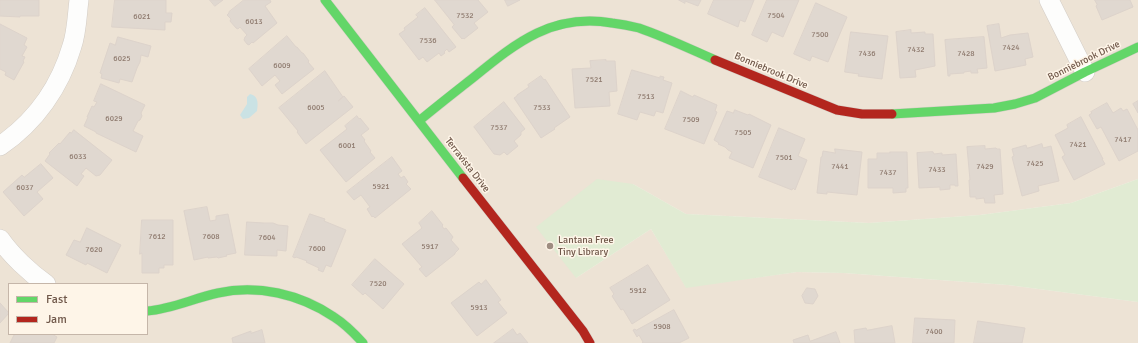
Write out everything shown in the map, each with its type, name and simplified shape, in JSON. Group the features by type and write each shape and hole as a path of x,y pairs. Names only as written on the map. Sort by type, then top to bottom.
{"street":[{"path":"0,146 21,131 43,106 56,86 73,45 79,0"},
{"name":"Terravista Drive","path":"325,0 583,331 590,343"},
{"path":"1049,0 1085,72"},
{"name":"Bonniebrook Drive","path":"419,121 508,49 530,36 552,27 577,21 609,22 638,28 837,110 862,114 896,114 994,108 1015,104 1035,98 1138,47"},
{"path":"0,239 6,248 45,283"},
{"path":"148,311 172,307 218,293 239,290 260,291 292,296 322,309 342,322 358,336 363,343"}],"shaded area":[{"path":"0,0 1138,0 1138,179 1071,203 980,215 869,223 686,214 633,184 576,278 651,229 686,287 797,272 844,273 1008,285 1138,302 1138,343 0,343"}],"green space":[{"path":"597,179 633,184 686,214 869,223 980,215 1071,203 1138,179 1138,302 1008,285 844,273 797,272 686,288 651,229 576,278 536,227"}],"water":[{"path":"250,94 256,98 258,103 257,111 249,118 243,119 240,115 247,104 247,97"}],"building":[{"path":"0,0 39,0 39,16 0,16"},
{"path":"115,0 166,0 166,13 172,13 171,22 165,22 165,30 112,27"},
{"path":"210,0 223,0 215,6"},
{"path":"244,0 270,0 271,2 265,6 277,23 249,45 244,40 247,35 240,27 238,29 236,28 227,15"},
{"path":"435,0 478,0 488,12 474,23 478,28 462,39 452,27 454,25"},
{"path":"505,0 520,0 508,6"},
{"path":"679,0 701,0 698,6"},
{"path":"714,0 754,0 745,22 740,20 738,27 708,14"},
{"path":"767,0 799,0 783,37 772,32 767,42 752,35"},
{"path":"1095,0 1130,0 1133,7 1102,20"},
{"path":"816,3 847,17 828,62 812,56 810,61 794,54"},
{"path":"425,8 456,47 449,52 447,49 441,56 439,53 427,62 423,57 419,60 399,34 418,17 416,15"},
{"path":"0,24 27,38 24,45 27,47 22,56 25,57 24,62 14,80 5,75 6,72 0,69"},
{"path":"999,24 1001,38 1010,35 1028,33 1033,57 1025,59 1026,65 995,71 987,26"},
{"path":"911,30 911,33 925,32 925,34 933,34 935,66 915,70 916,77 900,78 896,32"},
{"path":"851,32 888,36 882,79 858,76 859,74 845,72"},
{"path":"287,36 303,53 314,69 282,94 275,85 280,81 275,75 262,86 249,69"},
{"path":"118,37 151,46 148,57 141,55 140,62 132,82 120,79 119,83 101,78 102,74 100,73 110,43 115,45"},
{"path":"984,37 987,68 977,69 978,73 971,73 971,71 950,74 950,76 948,76 945,40"},
{"path":"590,61 615,61 617,91 609,92 610,106 575,108 572,69 591,68"},
{"path":"632,70 660,78 660,76 664,77 663,80 672,83 663,113 656,111 654,116 640,112 637,120 618,114"},
{"path":"325,71 343,97 344,96 353,107 306,144 297,132 298,131 279,108"},
{"path":"541,76 544,80 545,79 570,117 541,138 514,98 529,87 528,85"},
{"path":"101,84 145,105 141,113 142,116 133,131 143,136 136,152 84,126 92,106 94,107 97,102 94,101"},
{"path":"681,91 693,97 694,95 717,105 715,111 717,112 704,144 665,129"},
{"path":"1138,101 1138,113 1133,104"},
{"path":"504,102 525,129 514,141 518,146 507,155 504,152 500,155 494,154 474,127"},
{"path":"1107,103 1113,113 1121,108 1123,111 1127,109 1138,130 1138,151 1119,161 1101,127 1097,129 1089,115 1092,113 1091,112"},
{"path":"735,110 748,115 749,114 771,125 753,168 729,158 732,152 714,140 727,111 733,113"},
{"path":"357,116 369,129 361,135 375,158 346,182 320,150 347,129 345,126"},
{"path":"1081,117 1105,164 1074,180 1062,157 1065,155 1055,135 1068,128 1067,125"},
{"path":"779,128 805,139 798,156 807,160 795,190 793,188 792,190 759,177"},
{"path":"74,130 112,160 100,175 96,176 86,168 81,174 84,176 77,186 45,161 50,154 49,153 59,143 60,144 70,132 71,133"},
{"path":"1042,144 1043,148 1051,146 1059,181 1038,186 1039,191 1022,196 1012,157 1014,156 1012,149 1026,145 1027,148"},
{"path":"985,146 985,149 1000,149 1003,194 994,195 995,203 985,203 984,198 976,199 976,197 970,197 967,147"},
{"path":"835,149 862,152 857,195 827,192 827,194 817,193 823,151 835,153"},
{"path":"907,152 908,188 906,188 906,192 893,193 893,188 868,188 868,159 877,159 877,153"},
{"path":"933,152 934,154 942,153 942,155 956,154 958,186 950,185 950,189 940,190 940,187 919,188 917,153"},
{"path":"392,157 402,171 398,174 401,178 404,176 408,182 406,184 411,189 375,218 373,216 372,217 367,209 370,207 361,195 354,200 347,192"},
{"path":"41,164 53,178 37,192 43,199 24,216 3,192 22,175 24,177"},
{"path":"207,207 210,221 216,220 216,216 228,214 236,253 218,258 208,257 194,260 184,211"},
{"path":"432,211 443,225 442,226 444,229 446,228 453,237 451,240 459,249 455,254 426,277 419,269 422,267 402,244 422,228 419,223"},
{"path":"310,214 325,219 324,221 346,230 331,267 326,265 323,272 318,270 319,268 306,262 307,261 293,257"},
{"path":"142,220 173,220 173,265 164,265 164,268 159,268 159,273 142,273 142,253 140,254"},
{"path":"247,222 273,223 288,226 286,251 277,250 277,256 245,255"},
{"path":"87,228 121,245 107,273 66,255 74,240 80,242"},
{"path":"375,259 404,284 383,309 365,293 363,295 352,285"},
{"path":"648,265 670,300 632,324 623,309 621,310 612,296 614,294 610,288"},
{"path":"486,280 501,300 498,302 507,313 477,336 451,303 479,282 481,284"},
{"path":"807,288 815,289 818,296 813,304 805,303 802,296"},
{"path":"0,303 8,312 8,314 0,323"},
{"path":"674,310 689,338 679,343 642,343 643,342 639,335 637,337 633,330 636,330"},
{"path":"915,318 955,320 954,343 913,343"},
{"path":"978,321 1025,328 1022,343 974,343"},
{"path":"892,326 895,343 855,343 854,330 866,328 867,330"},
{"path":"513,329 517,335 520,333 528,343 494,343"},
{"path":"262,330 265,343 233,343 232,338 251,331 251,333"},
{"path":"836,332 840,343 794,343 793,340 808,335 810,341"},
{"path":"14,335 54,335 57,337 54,343 10,343"}],"traffic: fast":[{"path":"325,0 463,178"},
{"path":"419,121 505,52 537,33 554,26 572,22 591,21 639,28 715,60"},
{"path":"892,114 994,108 1015,104 1035,98 1138,47"},
{"path":"148,311 165,308 218,293 248,290 278,293 307,302 321,309 342,323 363,343"}],"traffic: jam":[{"path":"715,60 837,110 862,114 892,114"},
{"path":"463,178 583,331 590,343"}],"place":[{"name":"Lantana Free Tiny Library","path":"550,246"}]}
